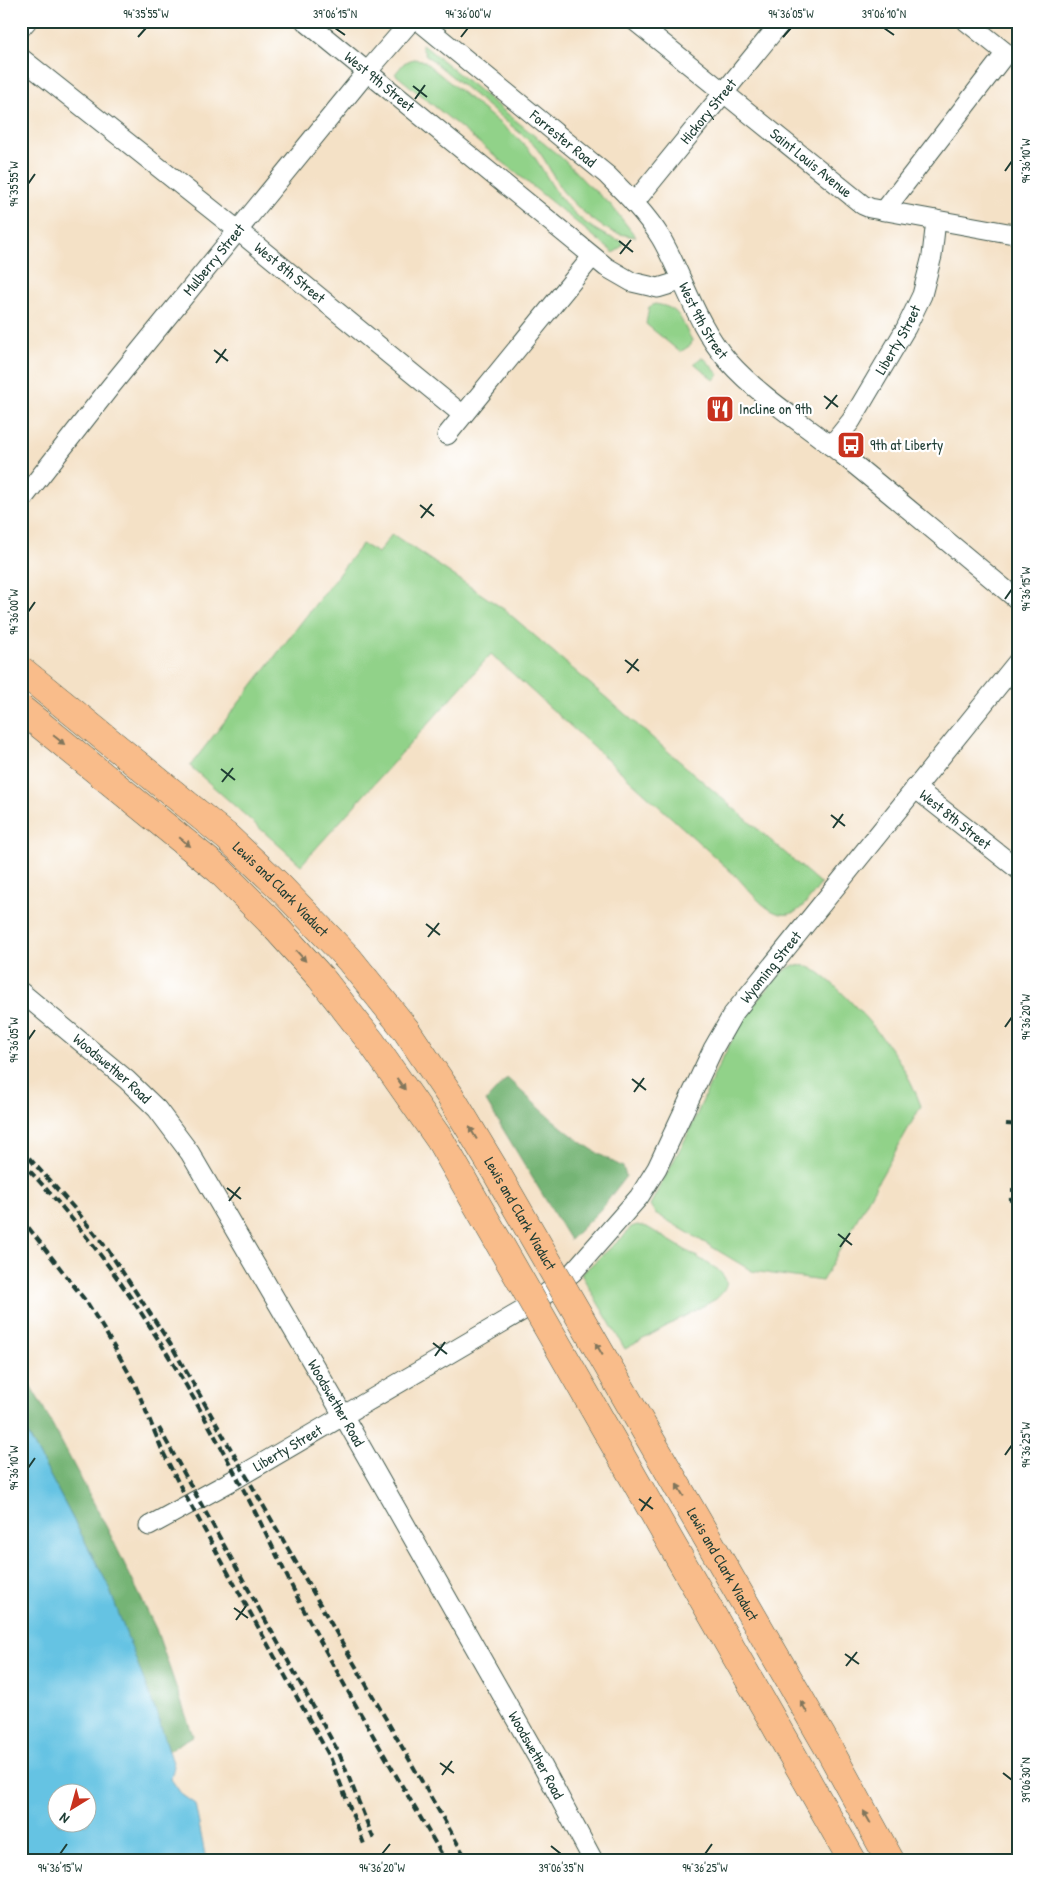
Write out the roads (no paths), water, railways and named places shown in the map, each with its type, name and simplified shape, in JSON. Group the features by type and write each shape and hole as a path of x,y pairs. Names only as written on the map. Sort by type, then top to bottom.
{"highway":[{"name":"Lewis and Clark Viaduct","path":"21,670 227,837 277,884 349,960 406,1030 449,1094 496,1172 829,1749 890,1860"},
{"name":"Lewis and Clark Viaduct","path":"21,709 219,870 269,920 321,978 372,1043 440,1140 852,1860"}],"street":[{"path":"21,28 27,21"},
{"name":"West 9th Street","path":"305,21 610,270 632,282 658,288 681,281 710,338 726,360 746,380 831,446 1019,601"},
{"name":"Mulberry Street","path":"21,501 110,386 411,21"},
{"name":"Forrester Road","path":"418,21 607,175 634,203 660,238 681,281"},
{"name":"Saint Louis Avenue","path":"635,21 863,205 1019,235"},
{"name":"Hickory Street","path":"634,203 782,21"},
{"path":"884,210 1006,53 966,21"},
{"name":"West 8th Street","path":"21,58 238,231 463,415"},
{"name":"Liberty Street","path":"831,446 851,421 906,328 922,295 932,256 936,220"},
{"path":"447,435 592,257"},
{"name":"Wyoming Street","path":"551,1290 573,1272 617,1223 639,1196 658,1168 713,1049 733,1014 1019,660"},
{"name":"West 8th Street","path":"915,788 1019,870"},
{"name":"Woodswether Road","path":"21,992 127,1080 157,1109 199,1169 343,1415 544,1767 593,1860"},
{"name":"Liberty Street","path":"149,1526 237,1478 532,1305 551,1290"}],"water":[{"path":"21,1421 107,1583 159,1720 174,1766 171,1779 182,1795 195,1804 206,1860 21,1860"}],"railway":[{"path":"1006,1124 1019,1125"},
{"path":"21,1149 75,1209 108,1250 171,1345 467,1860"},
{"path":"21,1162 89,1240 120,1282 177,1370 228,1460 325,1650 445,1860"},
{"path":"1011,1190 1019,1190"},
{"path":"1009,1200 1019,1199"},
{"path":"21,1218 88,1304 134,1382 162,1450 178,1482 330,1757 364,1844"},
{"path":"159,1428 339,1753 374,1840"}],"place":[{"name":"Incline on 9th","path":"720,409"},
{"name":"9th at Liberty","path":"851,445"}]}
